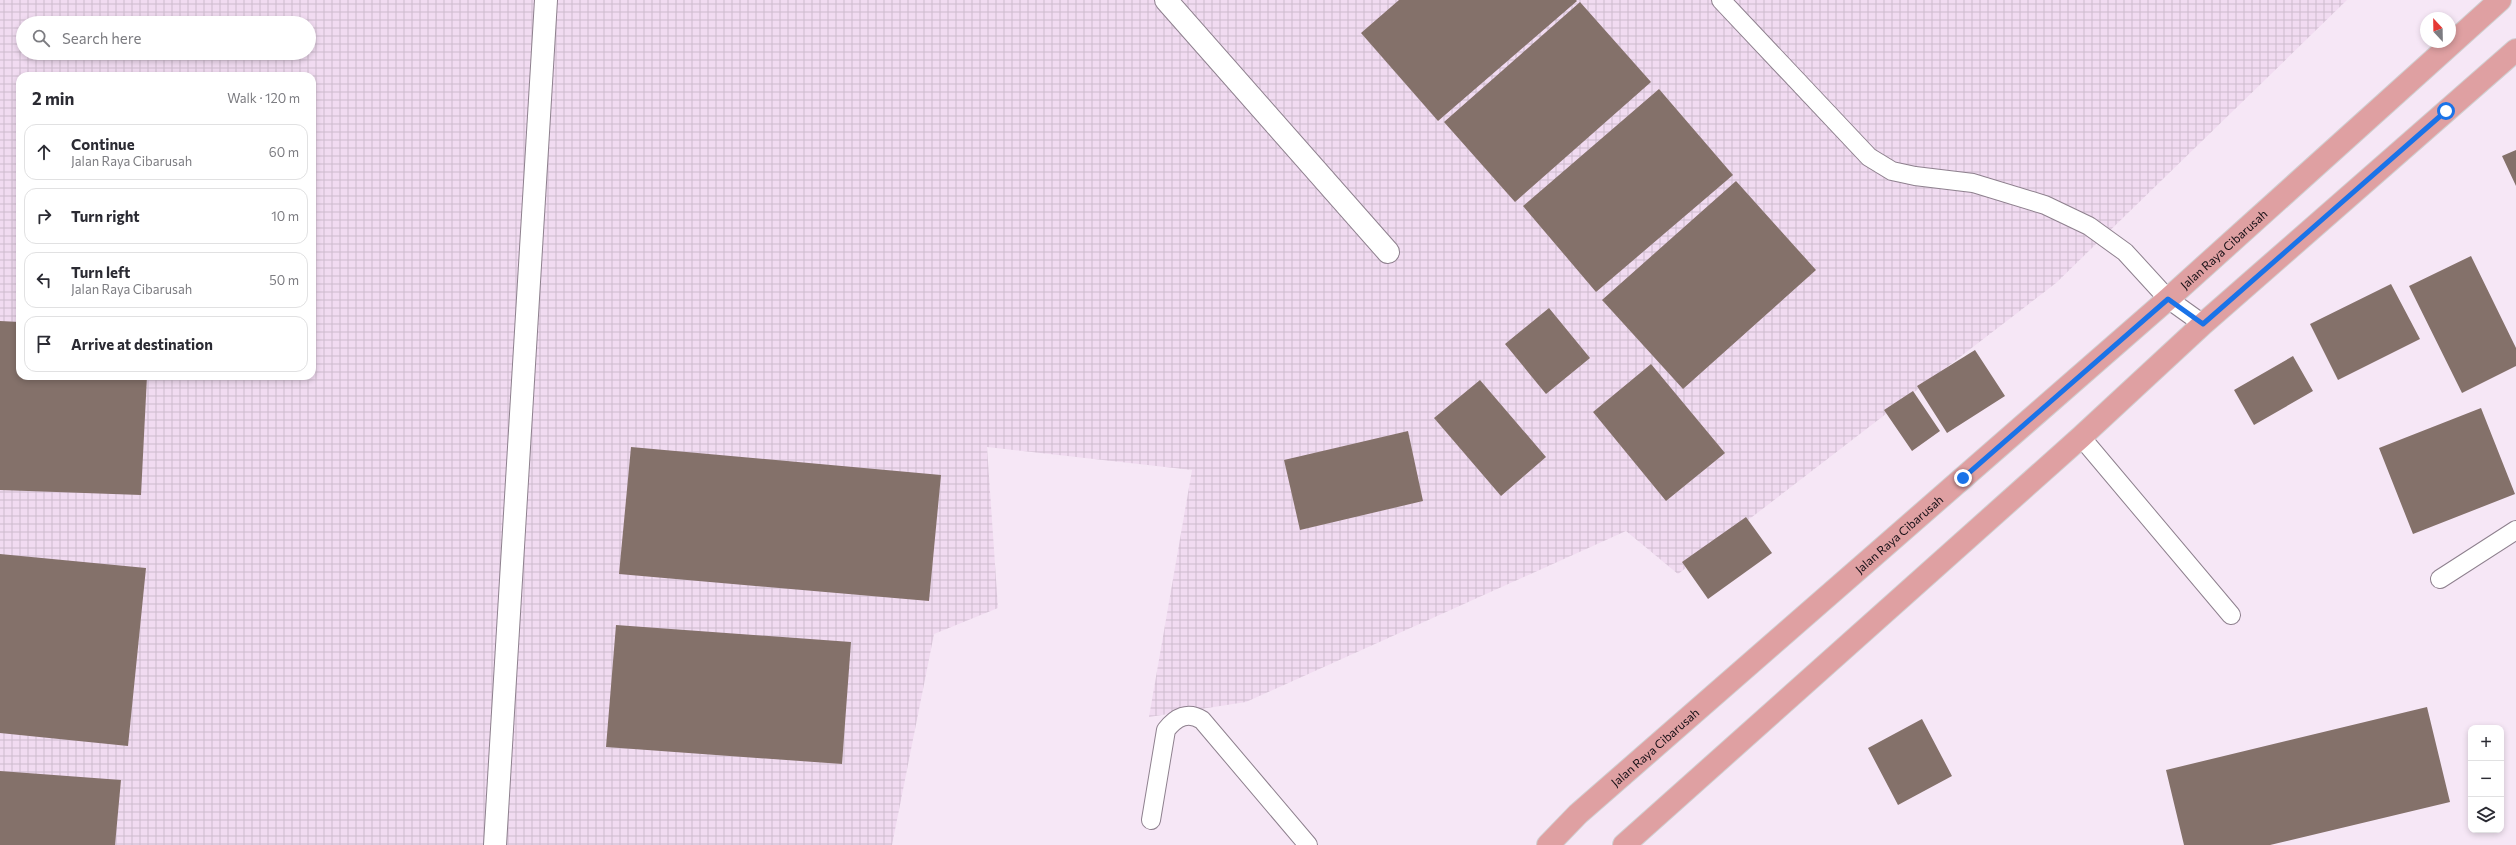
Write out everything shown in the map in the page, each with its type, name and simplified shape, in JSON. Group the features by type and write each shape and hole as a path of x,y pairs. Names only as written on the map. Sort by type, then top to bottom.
{"main road":[{"name":"Jalan Raya Cibarusah","path":"1548,845 1578,814 2168,299 2500,0"},
{"path":"1624,845 2081,437 2203,324 2516,50"}],"street":[{"path":"495,845 546,0"},
{"path":"1166,0 1388,252"}],"lane":[{"path":"1722,0 1869,157 1892,171 1915,176 1973,183 2045,205 2089,226 2125,252 2168,299 2203,324"},
{"path":"2081,437 2231,615"},
{"path":"2440,579 2516,530"},
{"path":"1151,820 1166,730 1173,721 1181,716 1196,716 1202,720 1308,845"}],"shaded area":[{"path":"0,0 2347,0 2056,283 1678,574 1626,531 1246,702 1149,717 1192,470 987,447 998,608 934,634 892,845 0,845"}],"building":[{"path":"1399,0 1577,1 1438,121 1361,33"},
{"path":"1580,2 1651,82 1515,202 1444,122"},
{"path":"1659,89 1733,175 1596,292 1523,206"},
{"path":"2516,150 2516,186 2502,156"},
{"path":"1736,181 1816,270 1683,389 1602,300"},
{"path":"2471,256 2516,348 2516,366 2462,393 2409,286"},
{"path":"2391,284 2420,339 2338,380 2310,324"},
{"path":"1549,308 1590,358 1546,394 1505,344"},
{"path":"0,321 16,322 16,380 147,380 141,495 0,490"},
{"path":"1975,350 2005,396 1947,433 1917,386"},
{"path":"2293,356 2313,391 2254,425 2234,390"},
{"path":"1651,364 1725,453 1666,501 1593,412"},
{"path":"1480,380 1546,457 1501,496 1434,418"},
{"path":"1913,391 1940,431 1912,451 1884,410"},
{"path":"2481,408 2515,494 2413,534 2379,448"},
{"path":"1408,431 1423,501 1300,530 1284,460"},
{"path":"631,447 941,475 929,601 619,574"},
{"path":"1746,517 1772,553 1708,599 1682,562"},
{"path":"0,554 146,568 128,746 0,733"},
{"path":"616,625 851,642 842,764 606,747"},
{"path":"2427,707 2450,802 2270,845 2184,845 2166,770"},
{"path":"1922,719 1952,776 1898,805 1868,748"},
{"path":"0,771 121,780 115,845 0,845"}],"route":[{"path":"1963,478 2168,299 2203,324 2446,111"}]}
